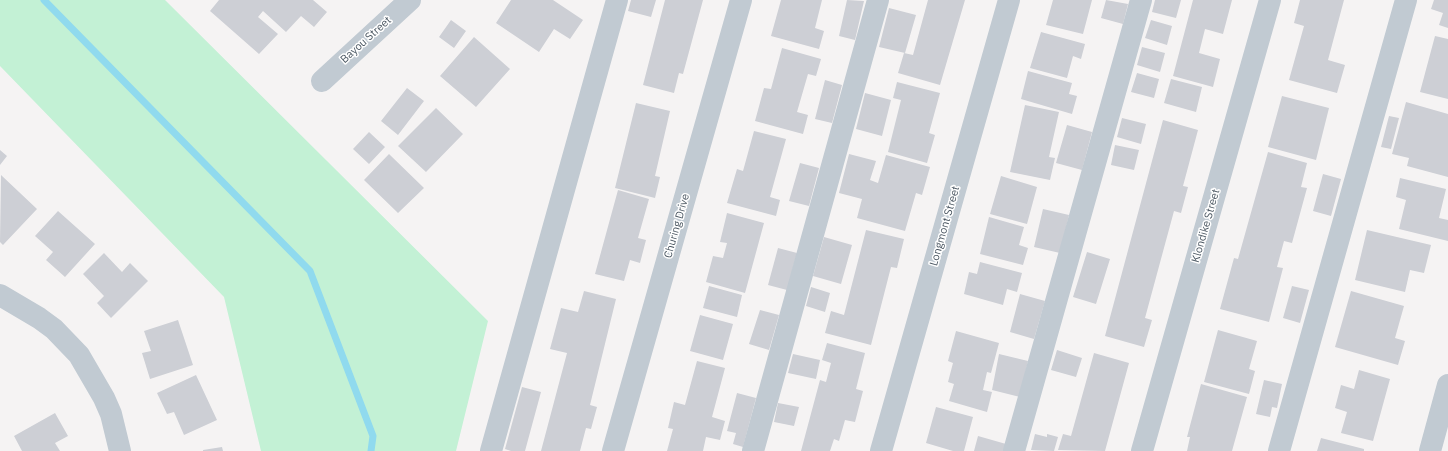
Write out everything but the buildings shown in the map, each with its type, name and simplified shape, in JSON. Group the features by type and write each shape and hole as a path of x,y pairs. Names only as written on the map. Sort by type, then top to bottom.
{"street":[{"name":"Bayou Street","path":"322,81 410,0"},
{"path":"491,451 617,0"},
{"name":"Churing Drive","path":"613,451 741,0"},
{"path":"753,451 878,0"},
{"name":"Longmont Street","path":"881,451 1009,0"},
{"path":"1014,451 1141,0"},
{"name":"Klondike Street","path":"1142,451 1270,0"},
{"path":"1279,451 1406,0"},
{"path":"0,295 39,318 54,329 79,355 104,398 111,414 120,451"},
{"path":"1430,451 1448,386"}],"green space":[{"path":"0,0 165,0 488,321 456,451 261,451 224,297 0,66"}],"waterway":[{"path":"44,0 310,271 373,436 371,451"}]}
